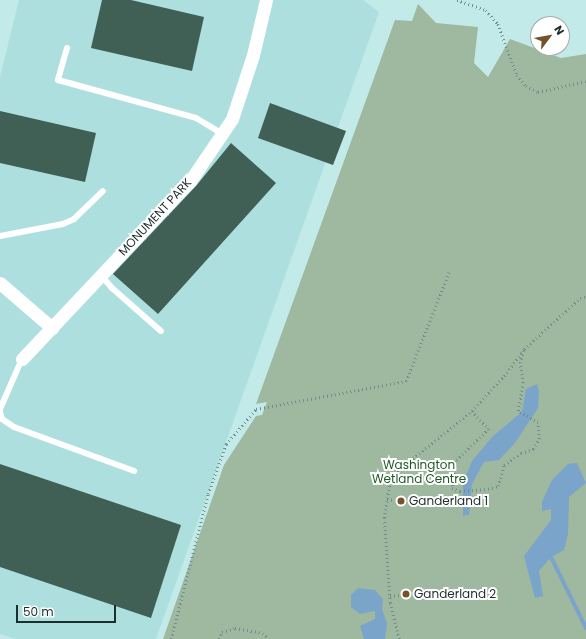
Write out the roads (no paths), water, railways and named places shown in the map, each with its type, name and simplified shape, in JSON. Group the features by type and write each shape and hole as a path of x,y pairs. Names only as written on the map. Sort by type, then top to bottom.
{"street":[{"name":"MONUMENT PARK","path":"22,359 190,181 221,133 232,119 252,55 266,0"},
{"path":"0,283 52,328"}],"lane":[{"path":"67,48 58,80 196,118 221,133"},
{"path":"0,236 52,226 74,218 103,190"},
{"path":"101,275 112,288 161,331"},
{"path":"0,409 22,359"},
{"path":"0,412 2,419 14,427 134,471"}],"waterway":[{"path":"551,557 586,628"}],"place":[{"name":"Ganderland 1","path":"401,501"},
{"name":"Ganderland 2","path":"406,594"}],"park label":[{"name":"Washington Wetland Centre","path":"419,472"}]}
